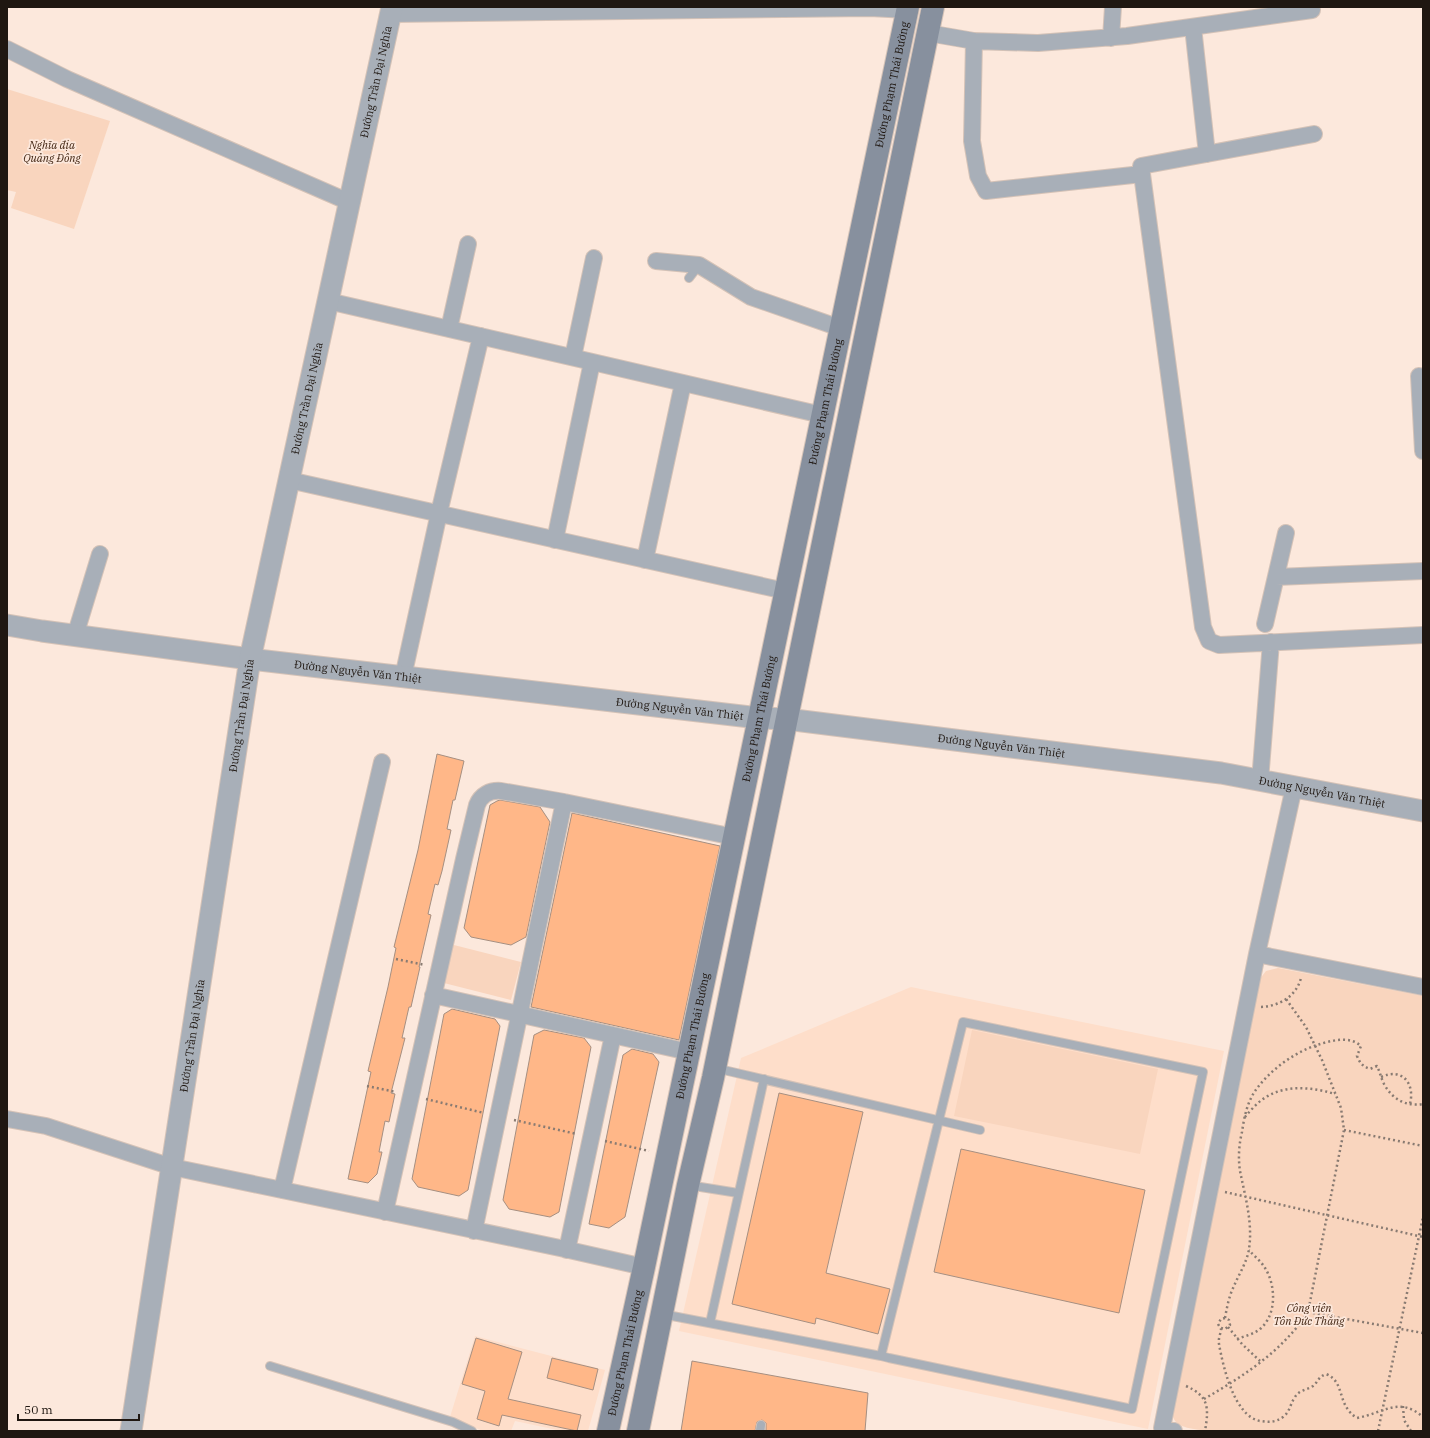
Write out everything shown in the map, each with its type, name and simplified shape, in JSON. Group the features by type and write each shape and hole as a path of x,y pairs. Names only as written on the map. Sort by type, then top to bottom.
{"main road":[{"path":"638,1431 688,1185 715,1068 847,422 934,7"},
{"name":"Đường Phạm Thái Bường","path":"608,1431 644,1267 908,8"},
{"path":"822,415 847,422"},
{"path":"662,1180 688,1185"}],"street":[{"path":"1110,38 1113,7"},
{"path":"391,10 908,8"},
{"name":"Đường Trần Đại Nghĩa","path":"131,1431 250,659 391,10"},
{"path":"928,33 974,41 1038,42 1110,38 1312,10"},
{"path":"1193,27 1207,154"},
{"path":"974,41 972,141 978,176 986,191 1142,174"},
{"path":"7,49 67,79 349,202"},
{"path":"1314,134 1141,166 1203,627 1208,641 1219,645 1423,635"},
{"path":"449,329 468,244"},
{"path":"573,357 594,258"},
{"path":"656,261 699,265 751,297 840,328"},
{"path":"328,301 822,415"},
{"path":"403,677 439,513 481,336"},
{"path":"555,540 592,362"},
{"path":"1419,376 1423,451"},
{"path":"645,560 683,383"},
{"path":"289,480 785,591"},
{"path":"1265,624 1286,533"},
{"path":"74,636 100,554"},
{"path":"1276,577 1423,571"},
{"name":"Đường Nguyễn Văn Thiệt","path":"7,625 74,636 250,659 759,718 786,719 1221,773 1423,811"},
{"path":"1260,781 1272,642"},
{"path":"282,1190 382,762"},
{"path":"1174,1431 1162,1428 1257,954 1294,787"},
{"path":"385,1212 439,968 477,805 481,798 488,793 497,791 564,802 734,837"},
{"path":"474,1231 564,802"},
{"path":"1257,954 1423,987"},
{"path":"433,995 689,1052"},
{"path":"567,1250 613,1035"},
{"path":"7,1119 46,1126 172,1167 644,1267"}],"lane":[{"path":"689,278 699,265"},
{"path":"661,1313 881,1356 1132,1409 1203,1072 963,1022 881,1356"},
{"path":"715,1068 980,1130"},
{"path":"710,1323 764,1079"},
{"path":"688,1185 738,1193"},
{"path":"270,1366 452,1422 472,1431"}],"path":[{"path":"396,959 439,968"},
{"path":"1247,1006 1261,1007 1281,1003 1296,990 1300,982 1305,963"},
{"path":"1204,1399 1230,1384 1260,1361 1291,1334 1308,1312 1344,1130 1342,1108 1315,1046 1306,1027 1286,999"},
{"path":"1225,1318 1229,1298 1249,1250 1249,1216 1240,1170 1239,1155 1248,1106 1254,1092 1262,1083 1291,1057 1304,1050 1338,1039 1358,1043 1361,1046 1357,1056 1360,1063 1364,1067 1370,1069 1377,1066 1383,1083 1394,1097 1402,1103 1423,1104"},
{"path":"1381,1077 1388,1074 1393,1074 1404,1078 1408,1082 1411,1090 1410,1104"},
{"path":"367,1086 667,1156"},
{"path":"1245,1118 1264,1098 1284,1090 1299,1087 1319,1090 1336,1095"},
{"path":"1344,1130 1423,1146"},
{"path":"1210,1189 1423,1237"},
{"path":"1378,1431 1423,1217"},
{"path":"1237,1339 1260,1328 1269,1317 1272,1306 1272,1289 1269,1276 1261,1263 1249,1250"},
{"path":"1308,1312 1423,1333"},
{"path":"1225,1318 1230,1322 1228,1328"},
{"path":"1225,1318 1219,1320 1218,1324 1221,1328 1219,1336 1221,1355 1230,1384 1241,1409 1249,1417 1256,1420 1276,1422 1284,1417 1289,1411 1293,1398 1297,1393 1313,1386 1320,1376 1326,1374 1332,1376 1336,1381 1342,1400 1350,1414 1357,1418 1398,1406 1415,1410 1423,1417"},
{"path":"1221,1328 1228,1328"},
{"path":"1228,1328 1260,1361"},
{"path":"1171,1381 1192,1389 1200,1394 1204,1399 1207,1410 1205,1431"},
{"path":"1403,1406 1404,1420 1411,1431"}],"shaded area":[{"path":"911,987 1224,1051 1148,1429 679,1331 741,1058"},
{"path":"475,1336 605,1370 588,1431 562,1431 515,1421 511,1431 483,1431 450,1417"}],"green space":[{"name":"Nghĩa địa Quảng Đông","path":"7,89 110,121 74,229 11,208 16,192 7,190"},
{"path":"450,944 521,962 511,1000 440,982"},
{"name":"Công viên Tôn Đức Thắng","path":"1278,968 1423,996 1423,1431 1208,1431 1182,1426 1178,1424 1173,1416 1259,980 1266,971"},
{"path":"972,1030 1158,1069 1140,1154 954,1116"}],"building":[{"path":"437,754 464,761 455,800 453,800 447,829 451,830 442,871 438,885 435,884 428,914 431,915 420,967 402,1038 405,1038 391,1093 395,1094 389,1122 385,1121 379,1152 382,1152 377,1174 368,1183 348,1179 371,1072 368,1071 388,987 396,948 394,947 418,850"},
{"path":"500,800 540,807 550,822 526,937 511,945 471,937 464,928 490,805"},
{"path":"572,813 720,846 679,1040 531,1007"},
{"path":"452,1009 495,1019 500,1026 468,1190 459,1196 418,1187 412,1179 444,1014"},
{"path":"544,1030 584,1038 591,1047 559,1212 550,1217 509,1209 503,1200 534,1035"},
{"path":"632,1049 653,1054 659,1062 625,1217 609,1228 589,1224 623,1055"},
{"path":"779,1093 863,1112 826,1273 890,1289 878,1334 816,1318 815,1324 732,1304"},
{"path":"961,1149 1145,1190 1119,1313 934,1272"},
{"path":"476,1338 522,1352 508,1399 581,1415 577,1431 502,1415 499,1426 477,1419 485,1391 462,1384"},
{"path":"552,1358 598,1369 593,1390 547,1378"},
{"path":"692,1361 868,1393 865,1431 766,1431 766,1423 762,1420 757,1422 755,1431 681,1431"}]}
